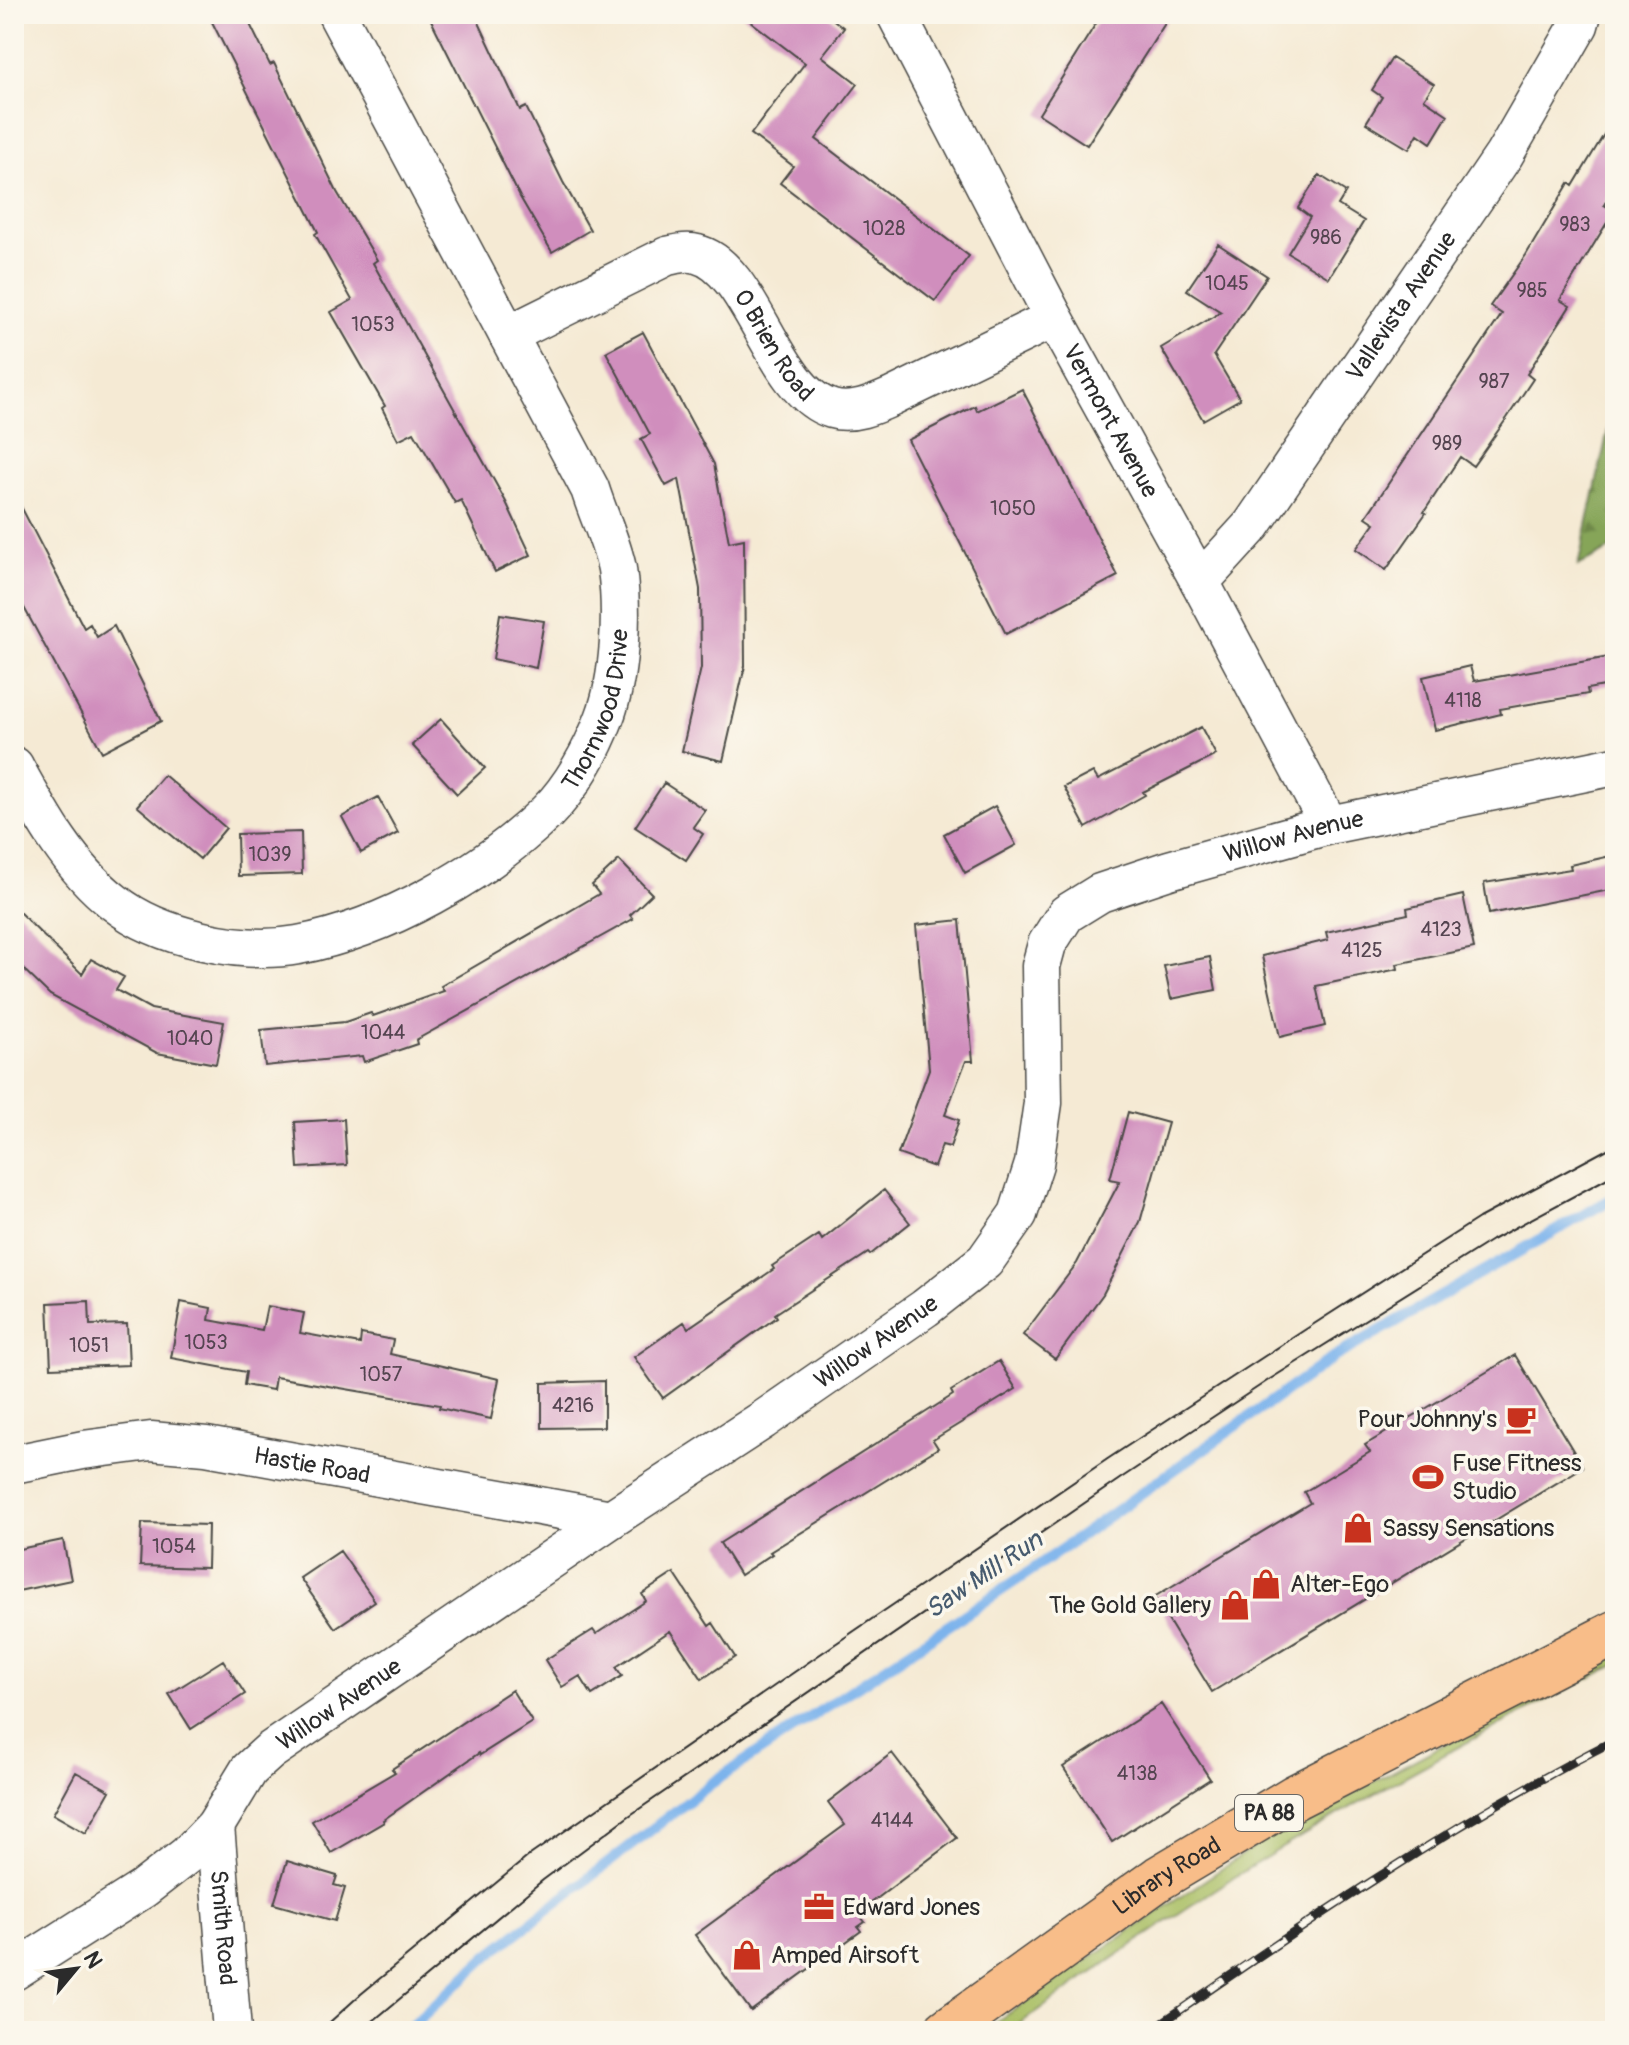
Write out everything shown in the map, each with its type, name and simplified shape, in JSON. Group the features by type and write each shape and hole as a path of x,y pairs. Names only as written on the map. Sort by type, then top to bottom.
{"main road":[{"name":"Library Road","path":"946,2031 1159,1878 1281,1805 1615,1633"}],"street":[{"name":"Thornwood Drive","path":"14,766 69,859 114,903 170,934 233,947 296,945 358,928 429,896 502,850 548,810 579,770 605,719 620,651 617,568 590,489 337,14"},
{"name":"Vermont Avenue","path":"896,14 1054,318 1200,582 1329,825"},
{"name":"Vallevista Avenue","path":"1200,582 1252,525 1504,155 1579,25 1582,14"},
{"name":"O Brien Road","path":"508,335 667,256 685,252 699,254 724,272 807,396 832,409 849,410 892,397 1054,318"},
{"name":"Willow Avenue","path":"14,1971 143,1889 187,1855 215,1826 249,1770 270,1751 611,1519 763,1420 925,1308 985,1261 1018,1214 1034,1164 1043,1103 1041,966 1047,944 1066,914 1100,893 1169,870 1329,825 1615,766"},
{"name":"Hastie Road","path":"14,1464 151,1441 206,1446 611,1519"},
{"name":"Smith Road","path":"215,1826 232,2031"}],"green space":[{"path":"1615,399 1615,547 1578,566"},
{"path":"1615,1653 1615,1665 1401,1779 1241,1873 1009,2031 983,2031 1261,1842"}],"building":[{"path":"208,14 245,14 270,65 274,63 337,192 377,260 373,263 506,502 531,555 495,572 461,500 455,503 414,432 398,440 382,408 385,406 331,312 352,300 315,234 318,232"},
{"path":"428,14 475,14 520,110 526,107 590,230 552,252 520,197"},
{"path":"741,14 826,14 844,28 822,56 858,84 816,139 969,256 935,301 780,183 793,166 751,134 805,63"},
{"path":"1102,14 1171,14 1087,145 1039,114"},
{"path":"1392,58 1434,84 1424,99 1448,115 1431,143 1418,134 1409,149 1366,123 1382,97 1372,90"},
{"path":"1615,116 1615,186 1604,205 1614,211 1560,300 1570,306 1527,374 1533,379 1507,418 1473,466 1460,457 1386,570 1356,549 1375,523 1366,517 1502,314 1490,306 1526,255 1569,183 1573,186"},
{"path":"1319,175 1346,192 1338,205 1364,221 1329,278 1288,253 1310,217 1298,208"},
{"path":"1218,244 1267,276 1214,355 1240,399 1203,420 1161,348 1221,312 1187,290"},
{"path":"643,332 714,464 729,542 744,539 745,666 723,761 682,751 701,668 700,589 679,479 666,486 641,439 650,434 606,352"},
{"path":"1022,389 1118,576 1006,634 908,440 975,406 977,411"},
{"path":"14,493 84,628 90,624 97,637 114,626 161,721 102,752 14,589"},
{"path":"500,614 544,621 536,668 493,659"},
{"path":"1615,656 1615,684 1587,689 1588,694 1500,709 1501,714 1435,730 1423,677 1470,666 1474,681"},
{"path":"441,719 485,768 457,794 412,745"},
{"path":"1201,727 1216,755 1143,792 1145,795 1086,828 1064,787 1093,772 1098,780"},
{"path":"164,775 226,828 200,859 137,806"},
{"path":"664,783 705,810 693,827 703,834 686,860 635,827"},
{"path":"378,797 398,833 361,853 342,817"},
{"path":"995,806 1016,845 965,873 944,834"},
{"path":"301,832 302,874 238,876 237,834"},
{"path":"1615,855 1615,889 1489,914 1484,883 1571,869 1570,865"},
{"path":"619,860 652,894 630,915 633,919 416,1040 417,1044 364,1062 362,1056 265,1066 261,1030 345,1022 371,1013 373,1016 444,991 441,986 599,894 592,885"},
{"path":"1463,895 1474,948 1397,964 1398,969 1316,986 1325,1026 1280,1037 1262,956 1328,940 1326,932 1408,914 1407,908"},
{"path":"14,907 82,974 91,959 124,977 116,990 151,1009 224,1022 216,1064 157,1053 50,995 14,960"},
{"path":"960,920 973,1061 966,1061 945,1115 959,1120 950,1147 942,1145 934,1167 898,1154 929,1069 916,925"},
{"path":"1210,957 1216,990 1171,999 1164,966"},
{"path":"1128,1112 1168,1123 1140,1222 1103,1294 1055,1359 1023,1335 1077,1263 1120,1181 1110,1179"},
{"path":"344,1119 347,1165 298,1168 295,1122"},
{"path":"884,1190 910,1223 870,1255 868,1253 775,1314 777,1317 663,1398 634,1357 684,1322 688,1328 819,1235 822,1240"},
{"path":"89,1301 90,1325 127,1324 129,1365 51,1368 48,1303"},
{"path":"181,1302 211,1308 209,1320 262,1330 267,1306 304,1313 300,1333 360,1344 361,1334 393,1340 390,1354 499,1379 491,1419 439,1408 440,1405 275,1377 273,1390 244,1385 246,1372 171,1358"},
{"path":"1515,1355 1583,1467 1212,1692 1154,1597 1310,1503 1304,1492 1370,1452 1365,1445"},
{"path":"999,1361 1016,1389 933,1440 938,1448 770,1552 772,1554 740,1575 720,1543 953,1395 951,1391"},
{"path":"604,1381 604,1427 542,1428 542,1383"},
{"path":"142,1523 208,1525 207,1568 140,1566"},
{"path":"63,1540 71,1580 18,1591 14,1550"},
{"path":"340,1551 375,1601 335,1628 300,1578"},
{"path":"674,1573 709,1626 713,1623 735,1657 702,1679 670,1631 616,1667 622,1676 592,1695 580,1676 562,1687 545,1660 593,1630 596,1634 646,1601 642,1594"},
{"path":"223,1660 245,1694 191,1729 169,1694"},
{"path":"512,1690 532,1722 479,1753 384,1822 331,1853 312,1821 395,1772 392,1769"},
{"path":"1161,1704 1210,1779 1112,1842 1063,1767"},
{"path":"892,1753 957,1838 858,1913 865,1922 858,1927 861,1931 751,2011 695,1935 845,1825 828,1802"},
{"path":"76,1772 110,1791 86,1833 53,1814"},
{"path":"287,1861 337,1876 334,1885 345,1888 335,1921 274,1904"}],"waterway":[{"name":"Saw Mill Run","path":"406,2031 490,1954 712,1783 1035,1568 1334,1357 1615,1197"}],"tram line":[{"path":"320,2031 530,1855 816,1657 1109,1458 1479,1218 1615,1145"},
{"path":"361,2031 543,1880 629,1816 1121,1478 1267,1381 1492,1240 1615,1174"}],"railway":[{"path":"1150,2031 1320,1915 1436,1841 1615,1740"}],"place":[{"name":"Pour Johnny's","path":"1521,1419"},
{"name":"Fuse Fitness Studio","path":"1428,1477"},
{"name":"Sassy Sensations","path":"1358,1528"},
{"name":"Alter-Ego","path":"1266,1584"},
{"name":"The Gold Gallery","path":"1235,1605"},
{"name":"Edward Jones","path":"819,1907"},
{"name":"Amped Airsoft","path":"747,1955"}]}
